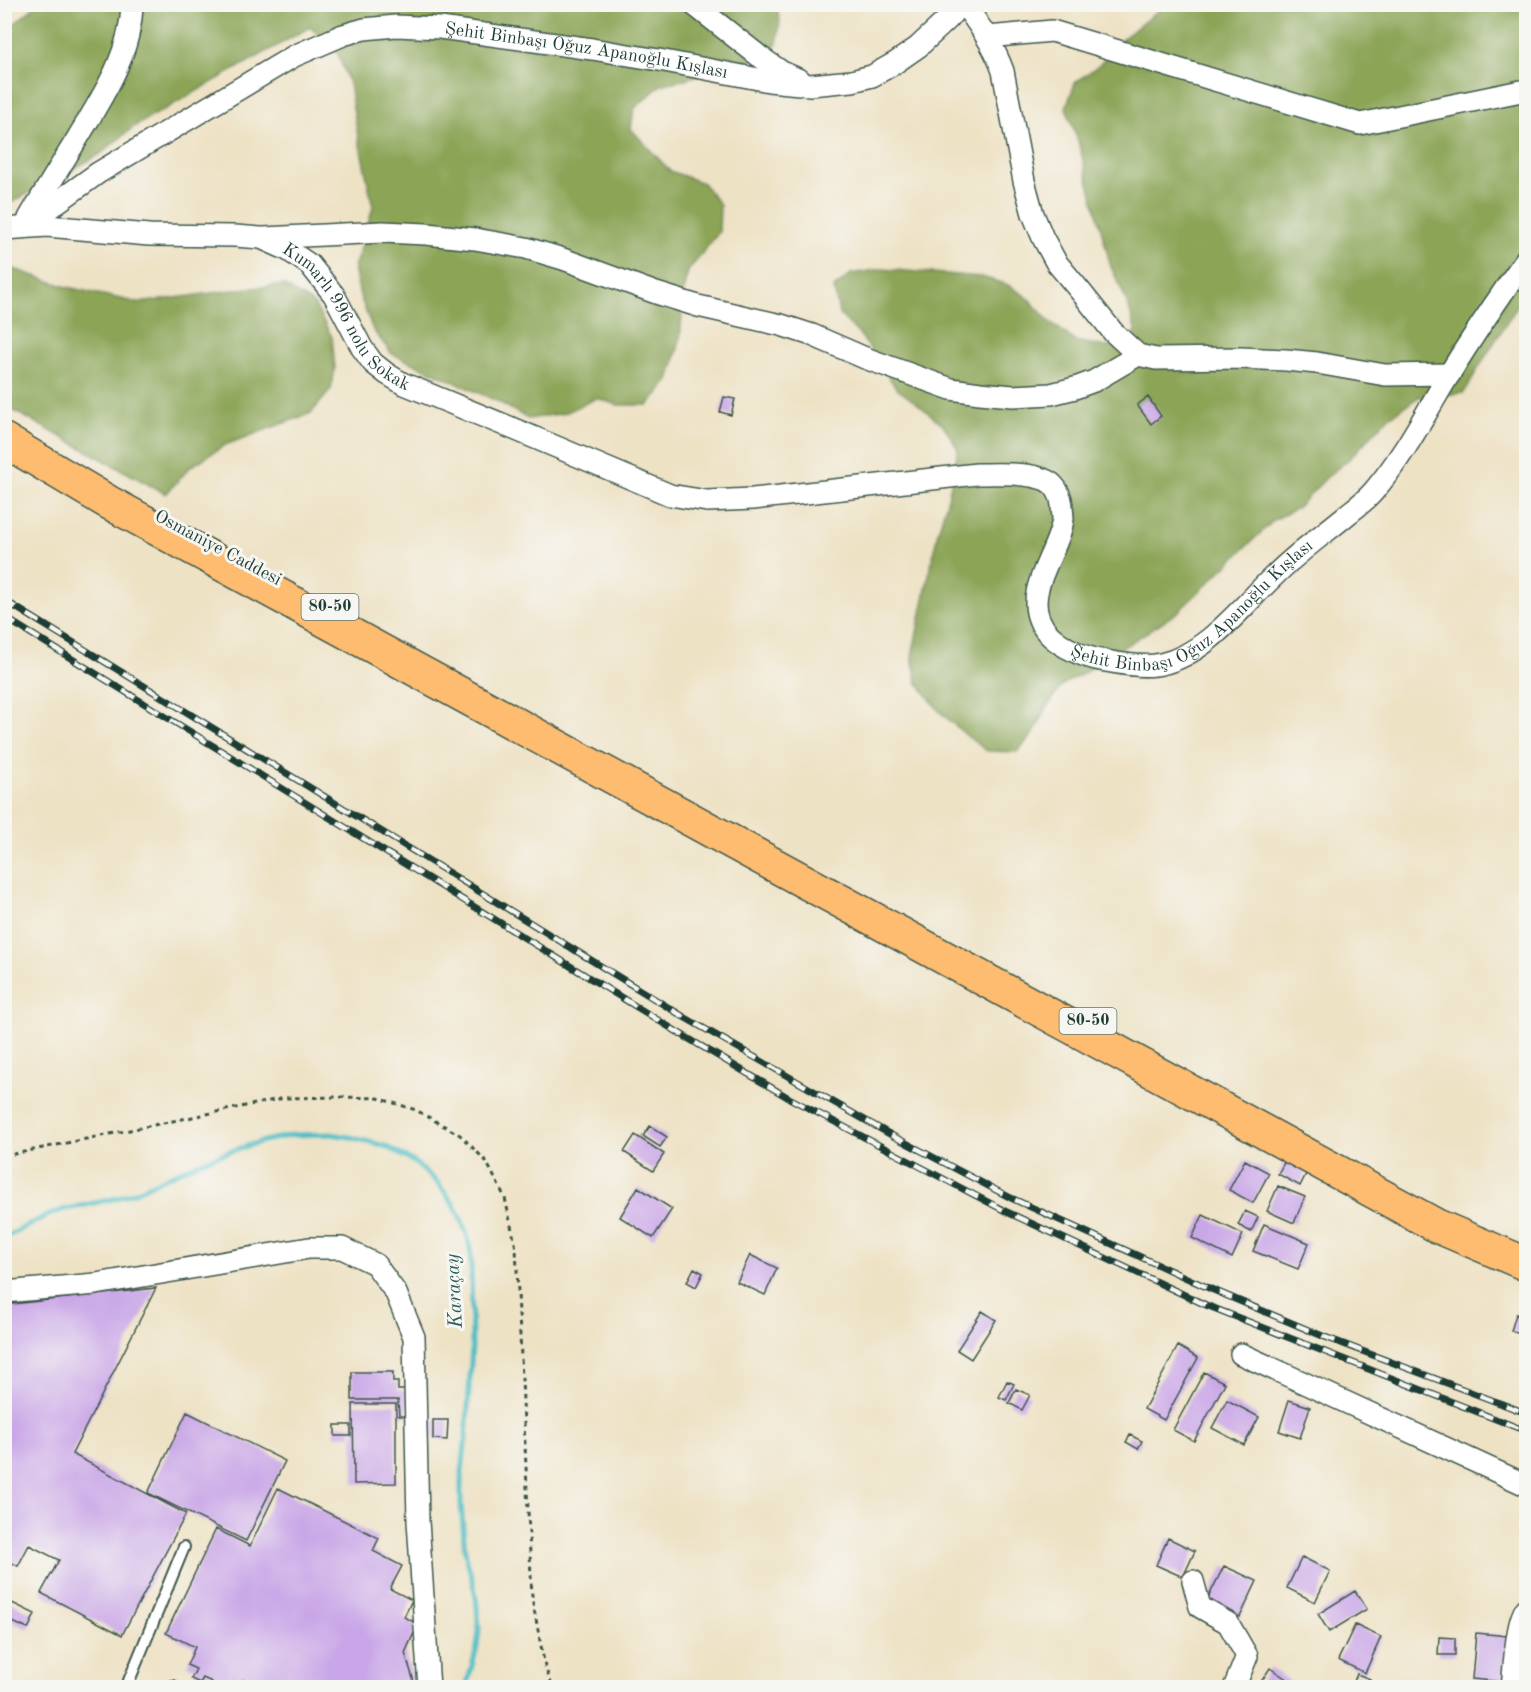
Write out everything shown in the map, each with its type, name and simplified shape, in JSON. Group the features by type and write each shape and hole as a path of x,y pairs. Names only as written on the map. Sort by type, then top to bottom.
{"highway":[{"name":"Osmaniye Caddesi","path":"4,432 105,489 655,782 1141,1051 1447,1216 1527,1249"},
{"path":"4,440 118,507 1437,1226 1527,1264"}],"street":[{"path":"14,228 105,92 125,48 132,17 132,4"},
{"path":"693,4 782,72 810,85"},
{"path":"962,4 988,37 998,56 1003,71 1024,181 1033,214 1043,238 1056,262 1113,332 1138,355 1156,358 1286,360 1385,375 1450,374"},
{"name":"Şehit Binbaşı Oğuz Apanoğlu Kışlası","path":"14,228 98,173 294,56 364,30 396,26 440,28 592,49 770,81 810,85 852,81 872,76 918,47 962,4"},
{"path":"988,37 1052,31 1360,124 1521,90 1527,92"},
{"name":"Kumarlı 996 nolu Sokak","path":"14,228 47,226 149,235 261,238 288,250 310,265 334,295 362,348 387,374 402,383 670,495"},
{"path":"261,238 383,232 475,238 525,248 698,306 781,325 812,335 866,358 951,389 980,393 1013,396 1051,394 1094,381 1138,355"},
{"name":"Şehit Binbaşı Oğuz Apanoğlu Kışlası","path":"670,495 707,501 753,499 977,474 1014,474 1038,477 1052,483 1060,496 1063,518 1036,598 1039,620 1049,633 1068,649 1095,660 1128,664 1161,664 1187,655 1208,640 1275,574 1371,495 1412,439 1501,294 1527,259"},
{"path":"4,1292 96,1284 309,1248 342,1248 375,1264 396,1293 414,1337 418,1521 429,1688"},
{"path":"1241,1354 1527,1485"},
{"path":"1193,1581 1200,1607 1228,1623 1247,1656 1234,1688"},
{"path":"1512,1688 1523,1614 1527,1609"}],"lane":[{"path":"126,1688 184,1547"},
{"path":"171,1688 173,1686 177,1688"}],"green space":[{"path":"38,4 776,4 780,21 777,44 744,64 661,85 634,109 631,129 670,171 703,183 720,205 719,232 688,271 684,287 680,340 669,381 648,405 617,405 597,398 565,413 528,419 499,402 392,354 373,330 360,296 354,267 373,207 349,84 338,54 310,27 135,126 99,155 5,206 4,32"},
{"path":"1165,5 1526,5 1526,291 1464,393 1419,397 1388,418 1297,508 1274,520 1178,612 1062,685 1034,733 1017,752 987,751 940,712 917,682 912,656 958,449 944,426 897,389 861,336 839,314 834,288 851,274 882,269 982,277 1008,285 1027,297 1049,321 1075,341 1107,347 1136,332 1128,304 1111,267 1078,141 1066,108 1075,83 1100,64 1121,40"},
{"path":"5,266 67,287 139,303 283,285 314,304 332,337 335,369 331,390 311,413 225,445 190,467 166,494 5,406"}],"building":[{"path":"724,397 735,399 731,415 720,412"},
{"path":"1148,397 1161,416 1151,424 1137,405"},
{"path":"650,1126 667,1137 660,1147 643,1136"},
{"path":"635,1135 664,1154 653,1171 624,1152"},
{"path":"1286,1159 1308,1170 1300,1186 1278,1174"},
{"path":"1245,1160 1269,1173 1253,1203 1229,1190"},
{"path":"1278,1186 1305,1197 1294,1223 1267,1211"},
{"path":"638,1187 672,1209 653,1238 620,1217"},
{"path":"1245,1211 1258,1217 1251,1232 1238,1225"},
{"path":"1203,1215 1243,1234 1232,1258 1192,1238"},
{"path":"1264,1224 1309,1243 1298,1269 1253,1251"},
{"path":"750,1255 777,1268 765,1295 737,1282"},
{"path":"694,1268 703,1273 696,1287 687,1282"},
{"path":"156,1288 72,1454 186,1514 122,1635 41,1593 59,1560 29,1545 18,1566 4,1559 4,1305"},
{"path":"982,1311 996,1320 971,1359 957,1350"},
{"path":"1516,1314 1526,1318 1526,1336 1511,1331"},
{"path":"1178,1346 1198,1358 1164,1420 1144,1409"},
{"path":"352,1372 393,1372 393,1382 398,1382 398,1390 407,1390 407,1416 399,1416 398,1400 352,1400"},
{"path":"1204,1372 1225,1383 1194,1441 1173,1430"},
{"path":"1007,1381 1014,1384 1006,1400 999,1397"},
{"path":"1016,1389 1030,1395 1022,1410 1009,1403"},
{"path":"1227,1400 1259,1417 1244,1445 1212,1428"},
{"path":"1289,1400 1310,1407 1300,1438 1279,1431"},
{"path":"353,1404 396,1404 396,1483 354,1484"},
{"path":"187,1412 285,1461 246,1541 148,1493"},
{"path":"433,1420 448,1420 447,1440 433,1439"},
{"path":"335,1425 351,1425 351,1436 335,1436"},
{"path":"1130,1435 1142,1441 1138,1449 1126,1442"},
{"path":"278,1488 379,1538 373,1551 402,1566 390,1589 412,1600 404,1617 418,1624 405,1653 416,1688 259,1688 243,1680 240,1685 234,1682 232,1688 209,1688 212,1682 203,1678 200,1683 191,1679 196,1669 187,1665 195,1647 166,1633 216,1529 250,1546"},
{"path":"1168,1538 1195,1551 1183,1577 1156,1565"},
{"path":"1302,1557 1330,1571 1315,1602 1287,1588"},
{"path":"1224,1566 1257,1581 1240,1617 1206,1602"},
{"path":"1355,1591 1367,1609 1329,1632 1318,1614"},
{"path":"4,1599 35,1614 28,1629 4,1618"},
{"path":"1355,1625 1381,1637 1365,1673 1338,1660"},
{"path":"1476,1633 1508,1636 1503,1682 1472,1679"},
{"path":"1439,1637 1455,1638 1455,1655 1438,1655"},
{"path":"1270,1668 1294,1684 1291,1688 1257,1688"},
{"path":"1357,1674 1370,1679 1367,1688 1351,1688"}],"waterway":[{"name":"Karaçay","path":"4,1238 62,1210 117,1198 222,1154 263,1141 293,1135 331,1134 385,1146 414,1162 437,1182 454,1205 462,1221 471,1255 472,1347 461,1504 465,1551 476,1596 479,1630 466,1688"}],"railway":[{"path":"4,600 684,1017 893,1136 1011,1198 1211,1289 1325,1337 1526,1413"},
{"path":"4,617 679,1033 789,1098 1007,1212 1206,1305 1526,1431"}]}
